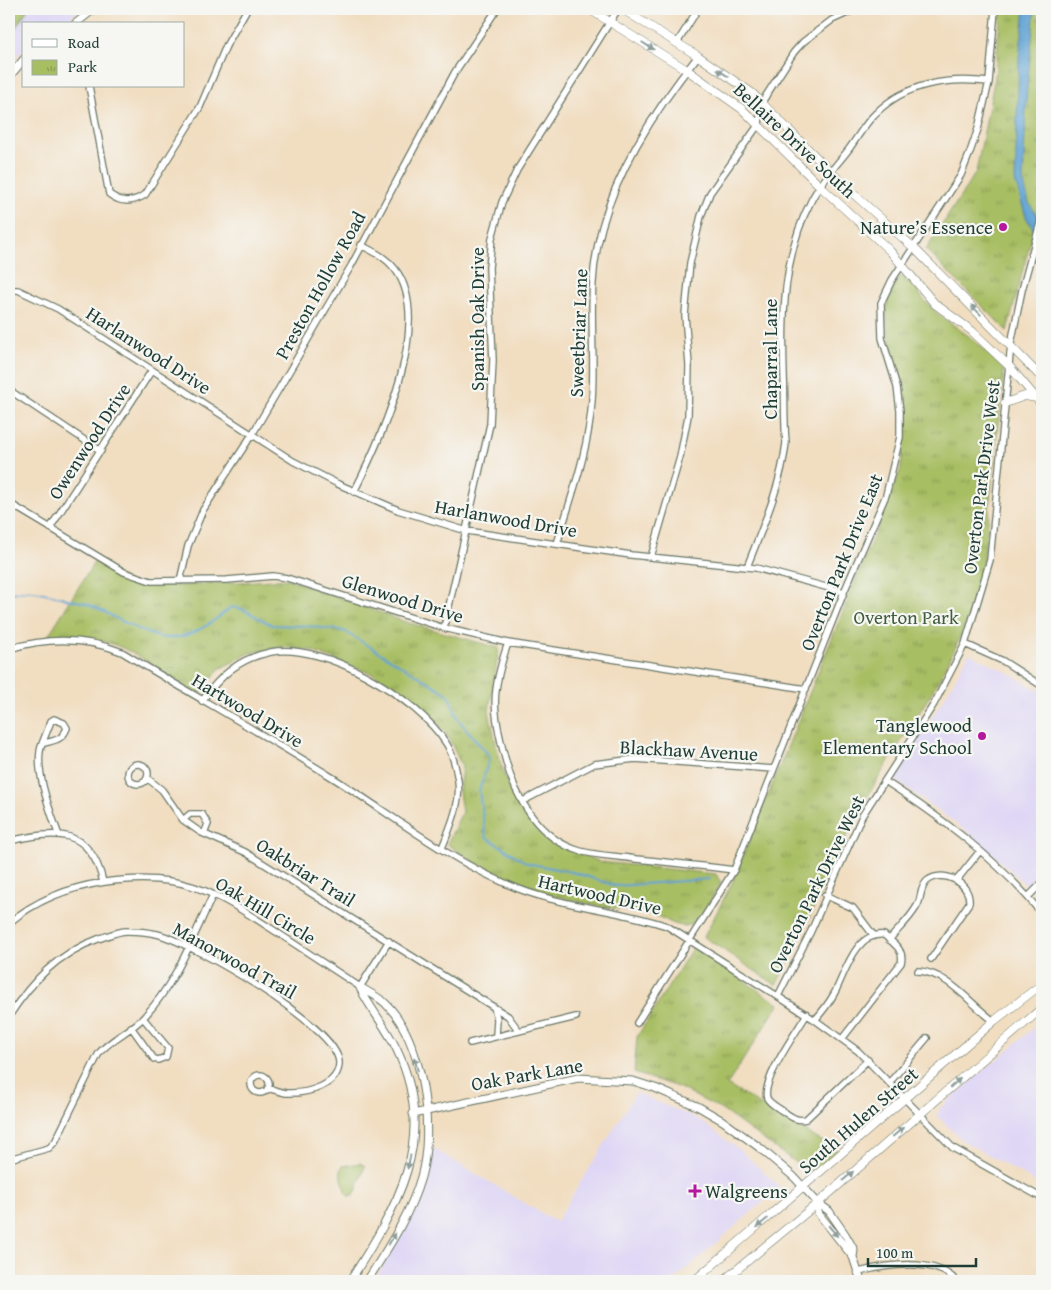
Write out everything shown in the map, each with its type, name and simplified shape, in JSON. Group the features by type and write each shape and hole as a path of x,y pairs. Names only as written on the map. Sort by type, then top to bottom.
{"main road":[{"name":"Bellaire Drive South","path":"589,9 726,96 759,124 820,186 904,264 935,304 972,331 1009,366 1040,402"},
{"name":"Bellaire Drive South","path":"622,9 733,79 762,102 831,172 914,248 1011,344 1042,378"},
{"path":"1005,403 1025,396 1040,402"},
{"name":"South Hulen Street","path":"694,1281 906,1100 994,1021 1042,984"},
{"name":"South Hulen Street","path":"723,1281 818,1203 1042,1008"}],"street":[{"path":"78,22 94,9"},
{"path":"89,88 109,194 121,201 135,201 145,195 200,107 226,46 247,9"},
{"name":"Preston Hollow Road","path":"180,581 188,546 203,510 253,433 362,245 455,72 497,9"},
{"name":"Spanish Oak Drive","path":"444,628 490,424 493,360 489,268 492,238 502,202 517,170 618,9"},
{"path":"677,43 698,9"},
{"path":"651,557 680,458 688,416 689,365 685,315 690,263 701,216 710,193 759,124 762,102 786,63 803,42 832,20 856,9"},
{"name":"Overton Park Drive East","path":"637,1023 734,870 844,592 886,495 900,437 900,411 897,387 885,350 880,314 881,303 888,285 904,264 961,175 978,129 989,82 995,9"},
{"name":"Sweetbriar Lane","path":"557,544 580,468 590,417 590,303 596,254 602,227 623,173 651,124 698,56"},
{"path":"9,77 22,61"},
{"name":"Chaparral Lane","path":"747,567 772,503 784,458 786,443 782,314 784,293 792,253 811,200 876,112 900,96 934,82 952,79 989,82"},
{"name":"Overton Park Drive West","path":"778,996 811,931 825,895 862,816 934,704 965,644 990,560 1011,344 1042,216"},
{"path":"354,492 386,422 404,362 409,319 408,300 396,270 386,258 362,245"},
{"name":"Harlanwood Drive","path":"9,290 18,290 50,305 253,433 293,461 354,492 398,510 467,530 651,557 747,567 844,592"},
{"name":"Owenwood Drive","path":"50,528 152,370"},
{"path":"9,390 101,451"},
{"name":"Glenwood Drive","path":"9,503 126,573 151,581 272,576 287,578 444,628 508,643 806,689"},
{"name":"Hartwood Drive","path":"9,649 46,640 84,640 122,652 329,775 481,872 527,892 569,905 648,919 667,926 691,939 807,1014 842,1039 868,1060 918,1115 953,1148 1042,1198"},
{"path":"508,643 496,684 494,707 508,768 523,802 546,833 580,851 734,870"},
{"path":"965,644 1003,661 1042,686"},
{"path":"202,701 227,671 248,658 272,651 287,650 312,654 341,665 379,685 419,713 438,732 451,753 458,776 459,792 456,810 442,848"},
{"path":"42,744 62,737 66,728 64,723 54,719 51,721 42,744 39,756 42,781 58,833"},
{"name":"Blackhaw Avenue","path":"523,802 594,764 614,761 635,759 774,769"},
{"name":"Oakbriar Trail","path":"148,778 162,790 184,820 204,834 245,852 389,941 508,1016 519,1031"},
{"path":"885,781 955,829 1028,897 1042,914"},
{"path":"184,820 190,814 202,814 208,824 204,834"},
{"path":"9,841 58,833 74,838 90,849 95,856 103,882"},
{"path":"956,881 980,851"},
{"path":"889,940 917,906 920,892 927,882 945,876 956,881 969,893 967,908 931,959"},
{"name":"Oak Hill Circle","path":"9,923 33,906 72,889 118,879 170,881 192,886 246,913 385,1003 401,1022 410,1040 426,1112 426,1153 421,1175 402,1223 367,1281"},
{"path":"1028,897 1042,883"},
{"path":"9,1158 48,1148 55,1142 99,1053 143,1018 164,995 213,895"},
{"path":"825,895 853,908 874,936"},
{"name":"Manorwood Trail","path":"9,1016 24,992 48,966 77,946 126,931 157,934 188,947 290,1007 332,1045 339,1061 336,1075 327,1085 286,1093 268,1088"},
{"path":"815,1020 834,994 853,955 874,936 884,936 902,953 898,968 842,1039"},
{"path":"350,1281 398,1199 409,1164 414,1114 409,1081 397,1050 371,1009 360,987 389,941"},
{"path":"918,970 928,971 942,977 994,1021"},
{"path":"494,1007 497,1019 496,1036"},
{"path":"807,1014 771,1075 766,1087 766,1097 769,1102 796,1120 806,1119 868,1060"},
{"path":"470,1043 576,1017"},
{"path":"131,1027 154,1059 166,1057 168,1048 143,1018"},
{"path":"890,1082 927,1038"},
{"name":"Oak Park Lane","path":"414,1114 578,1078 634,1082 670,1094 723,1122 760,1148 805,1187 818,1203 818,1213 853,1257 861,1281"},
{"path":"859,1272 884,1265 930,1267 942,1270 956,1281"}],"shaded area":[{"path":"9,9 81,9 64,22 22,22 22,50 9,65"},
{"name":"Tanglewood Elementary School","path":"969,653 1011,674 1042,693 1042,870 1026,885 969,833 894,779 949,690"},
{"path":"1042,1021 1042,1186 962,1140 937,1116 940,1108"},
{"path":"636,1093 698,1119 741,1151 780,1187 673,1281 374,1281 424,1197 434,1149 556,1222"}],"green space":[{"path":"9,9 28,9 9,38"},
{"path":"1001,9 1042,9 1042,198 1007,331 926,250 976,172 995,77"},
{"name":"Overton Park","path":"903,276 908,277 923,299 938,314 970,337 1004,369 983,560 973,602 952,655 925,704 865,801 776,985 704,937 732,883 901,469 905,412 886,318 888,299 899,278"},
{"path":"95,561 131,583 176,586 288,579 406,622 499,648 489,711 499,758 508,786 531,823 550,842 601,862 716,874 721,883 698,918 690,925 681,926 647,913 598,906 556,896 501,876 447,844 462,812 459,792 462,767 448,736 423,708 373,674 309,650 281,647 250,653 219,669 201,693 195,693 121,647 95,640 48,636"},
{"path":"693,947 779,1004 727,1085 838,1151 810,1173 722,1110 678,1087 634,1073 637,1037"},
{"path":"360,1163 365,1166 355,1194 349,1196 345,1192 340,1170 343,1166"}],"water":[{"path":"1025,9 1035,9 1027,88 1023,180 1029,203 1042,223 1042,244 1026,217 1015,181 1019,58"}],"waterway":[{"path":"9,594 24,591 37,592 84,603 142,631 171,638 195,632 218,618 231,607 242,609 272,625 307,626 344,631 448,694 458,719 490,757 479,791 486,837 527,863 576,873 616,886 709,879"}],"place":[{"name":"Nature’s Essence","path":"1003,227"},
{"name":"Tanglewood Elementary School","path":"982,736"},
{"name":"Walgreens","path":"695,1191"}]}
